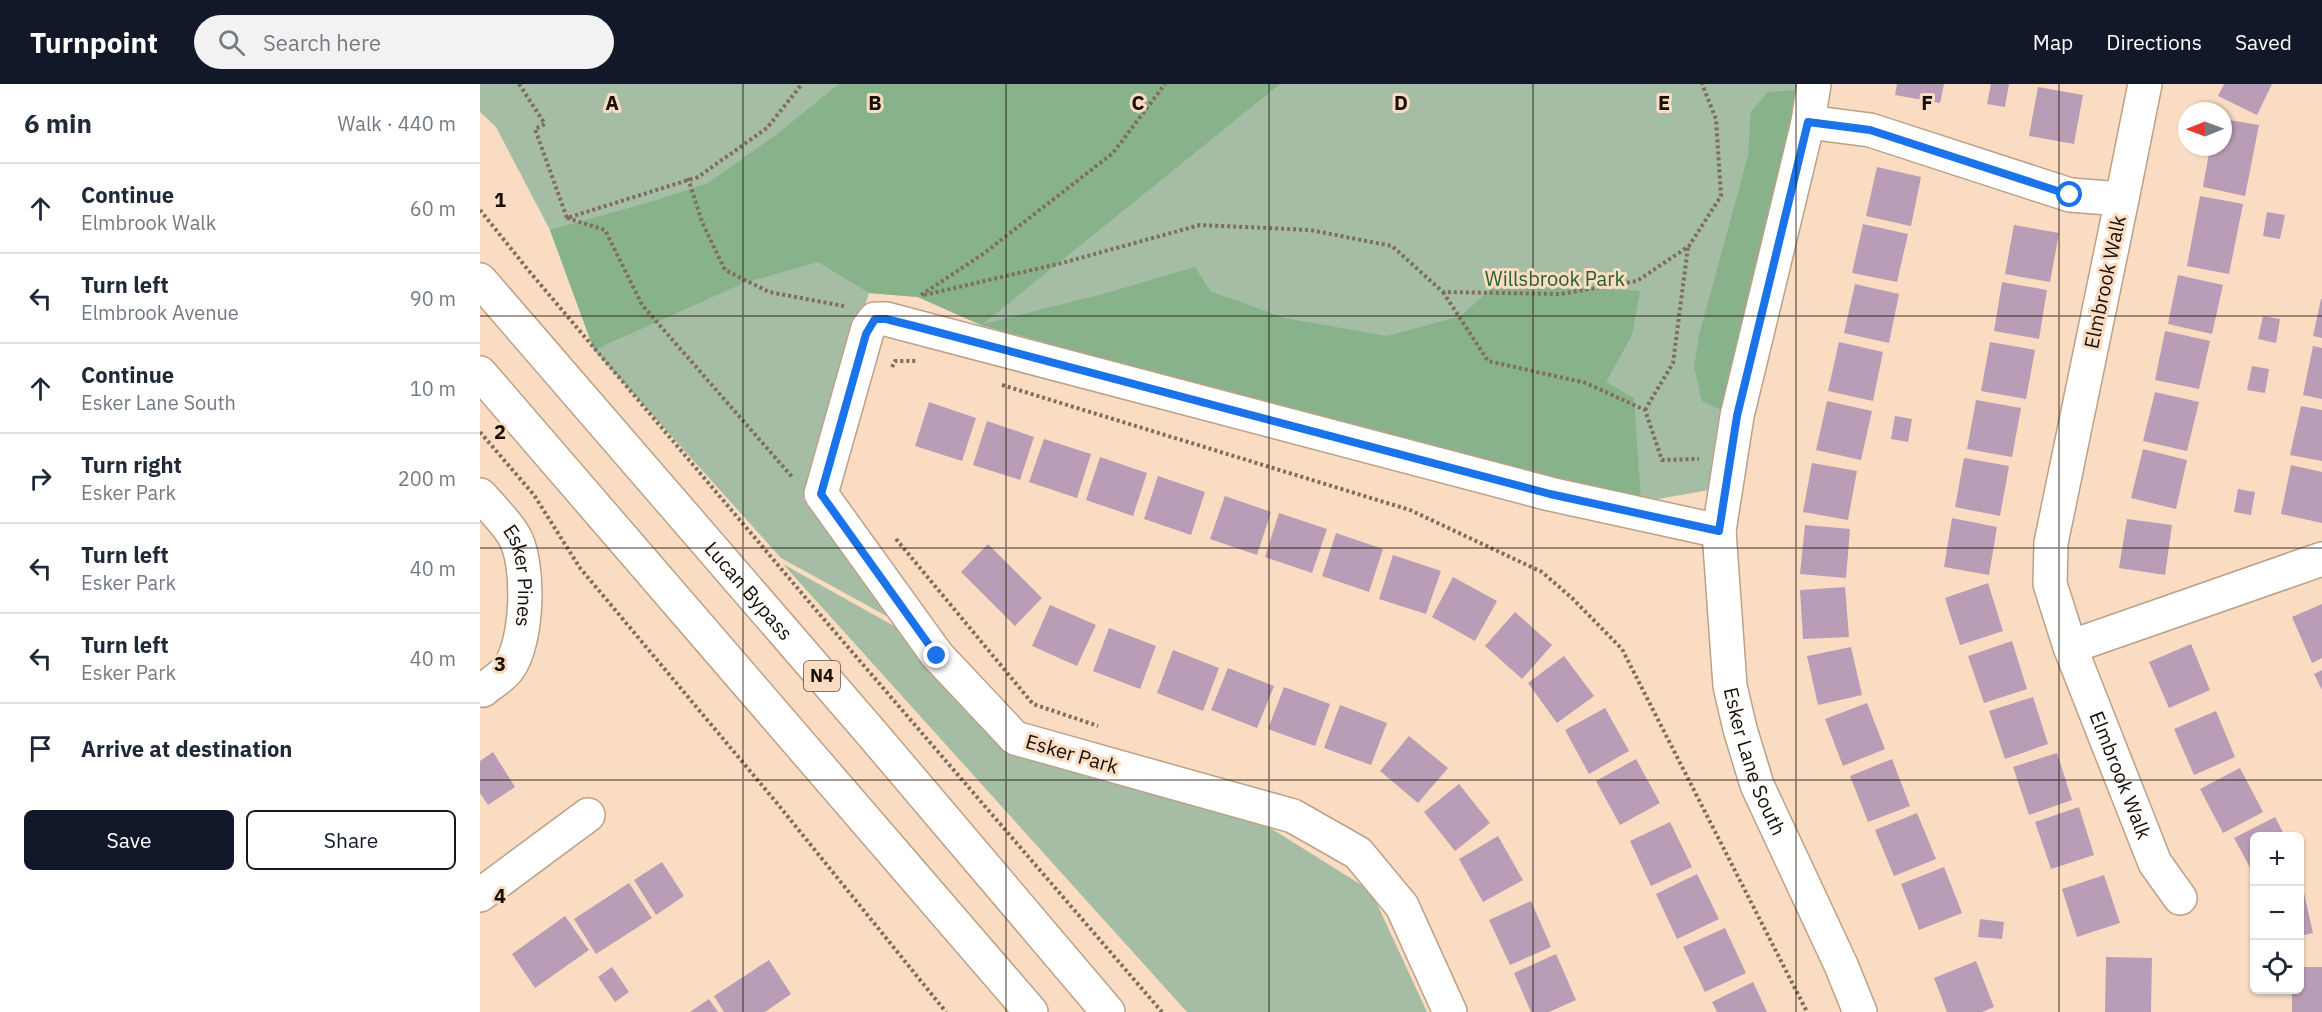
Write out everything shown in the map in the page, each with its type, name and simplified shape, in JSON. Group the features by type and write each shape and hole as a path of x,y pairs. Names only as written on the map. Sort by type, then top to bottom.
{"main road":[{"name":"Esker Lane South","path":"1814,84 1808,122 1737,416 1719,531 1730,687 1756,785 1841,965 1860,1012"},
{"path":"2122,199 2145,84"},
{"name":"Elmbrook Walk","path":"1808,122 1870,130 2070,195 2122,199 2051,543 2050,584 2070,647 2155,863 2180,898"},
{"path":"480,268 534,340"},
{"name":"Lucan Bypass","path":"480,280 534,340 1108,1012"},
{"name":"Esker Park","path":"1450,1012 1402,906 1358,853 1293,816 1015,738 937,656 821,494 868,328 875,319 886,319 1550,494 1719,531"},
{"path":"480,373 1031,1012"},
{"name":"Esker Pines","path":"480,495 514,536 524,570 525,604 521,638 509,669 483,690 480,689"},
{"path":"2070,647 2322,559"},
{"path":"480,895 588,815"}],"path":[{"path":"519,84 545,124 535,129 567,218"},
{"path":"567,218 688,178 699,177 767,128 802,84"},
{"path":"1165,84 1113,153 983,254 918,297 1062,263 1200,225 1310,230 1392,246 1443,292 1488,362 1586,383 1645,410 1662,460 1702,459"},
{"path":"1443,292 1560,294 1637,281 1689,246 1722,196 1716,119 1702,84"},
{"path":"688,178 702,222 725,270 770,292 848,307"},
{"path":"480,210 808,600 1162,1012"},
{"path":"567,218 605,230 642,305 795,481"},
{"path":"1645,410 1673,363 1689,246"},
{"path":"890,370 895,361 926,362"},
{"path":"993,382 1410,510 1542,573 1572,598 1622,649 1807,1012"},
{"path":"480,432 534,495 580,568 776,802 946,1012"},
{"path":"890,532 918,567"}],"green space":[{"name":"Willsbrook Park","path":"480,84 1799,84 1709,490 1641,502 1465,458 981,325 918,297 869,293 803,499 903,625 781,558 594,350 550,230 496,127 480,112"},
{"path":"839,84 1280,84 983,324 1103,294 1195,267 1210,291 1284,318 1387,336 1461,316 1496,284 1640,291 1632,335 1606,382 1634,398 1641,502 1465,458 981,325 918,297 869,293 818,262 744,283 594,350 550,230 708,183 777,134"},
{"path":"1798,90 1725,412 1702,401 1694,367 1699,335 1748,156 1751,112 1768,92"},
{"path":"783,564 903,631 1011,745 1272,829 1371,891 1427,1012 1187,1012"}],"building":[{"path":"1897,84 1944,84 1940,103 1895,95"},
{"path":"1991,84 2009,84 2005,107 1987,104"},
{"path":"2224,84 2272,84 2257,115 2218,96"},
{"path":"2038,87 2083,95 2074,144 2029,136"},
{"path":"2232,120 2259,125 2245,196 2203,187 2208,156 2232,156"},
{"path":"1877,167 1921,177 1911,226 1866,216"},
{"path":"2200,196 2243,204 2229,274 2187,266"},
{"path":"2267,212 2285,215 2280,239 2263,236"},
{"path":"1863,224 1908,234 1897,282 1852,273"},
{"path":"2014,225 2059,233 2050,282 2005,274"},
{"path":"2178,275 2223,285 2212,334 2168,324"},
{"path":"2002,282 2047,290 2039,339 1994,331"},
{"path":"1855,284 1899,294 1889,343 1844,333"},
{"path":"2322,299 2322,338 2313,336"},
{"path":"2263,316 2280,319 2276,343 2258,339"},
{"path":"2165,331 2210,341 2199,389 2155,380"},
{"path":"1839,342 1883,352 1873,401 1828,391"},
{"path":"1990,342 2035,350 2026,399 1981,391"},
{"path":"2313,346 2322,348 2322,399 2303,395"},
{"path":"2252,366 2269,369 2265,393 2247,390"},
{"path":"2155,392 2199,402 2187,451 2143,441"},
{"path":"1976,400 2021,408 2012,457 1967,449"},
{"path":"1827,401 1872,411 1861,460 1816,450"},
{"path":"929,402 976,418 962,461 915,446"},
{"path":"2301,406 2322,410 2322,461 2290,455"},
{"path":"1895,416 1912,419 1908,442 1891,439"},
{"path":"987,421 1034,437 1020,480 973,465"},
{"path":"1044,439 1091,454 1077,498 1029,482"},
{"path":"2143,449 2187,460 2176,509 2131,498"},
{"path":"1100,457 1147,473 1133,516 1086,500"},
{"path":"1964,458 2009,466 2000,516 1955,507"},
{"path":"1812,463 1857,471 1848,520 1803,512"},
{"path":"2291,465 2322,472 2322,523 2281,514"},
{"path":"1158,476 1205,492 1191,535 1144,519"},
{"path":"2238,489 2255,492 2251,515 2234,512"},
{"path":"1225,496 1271,512 1257,555 1210,539"},
{"path":"1279,513 1327,529 1312,573 1265,557"},
{"path":"1952,518 1997,527 1989,575 1944,567"},
{"path":"2127,519 2172,525 2165,575 2119,568"},
{"path":"1805,525 1850,529 1846,578 1800,574"},
{"path":"1336,533 1383,549 1369,592 1322,576"},
{"path":"988,544 1042,598 1015,626 961,572"},
{"path":"1393,555 1441,571 1426,614 1379,599"},
{"path":"1453,577 1497,601 1475,641 1432,617"},
{"path":"1988,583 2003,631 1960,645 1945,598"},
{"path":"1845,587 1849,637 1803,639 1800,590"},
{"path":"2322,604 2322,658 2312,663 2292,617"},
{"path":"1050,605 1096,625 1077,666 1032,646"},
{"path":"1515,612 1552,645 1522,679 1485,646"},
{"path":"1109,628 1156,646 1140,689 1093,671"},
{"path":"2012,641 2027,689 1984,703 1968,656"},
{"path":"2191,644 2210,690 2169,708 2149,662"},
{"path":"1851,647 1862,695 1818,705 1807,656"},
{"path":"1173,650 1219,668 1203,711 1157,693"},
{"path":"1564,656 1594,696 1557,723 1528,683"},
{"path":"1228,668 1274,686 1257,728 1211,710"},
{"path":"2322,670 2322,690 2314,674"},
{"path":"1284,687 1330,704 1315,746 1268,729"},
{"path":"2033,697 2048,744 2005,759 1989,711"},
{"path":"1867,703 1885,749 1843,766 1825,719"},
{"path":"1340,705 1387,723 1371,765 1324,748"},
{"path":"1605,708 1629,751 1589,774 1565,730"},
{"path":"2216,711 2235,757 2194,775 2174,729"},
{"path":"1409,736 1448,768 1418,803 1380,771"},
{"path":"493,752 515,787 488,805 480,793 480,761"},
{"path":"2057,753 2072,800 2029,815 2013,767"},
{"path":"1636,759 1660,803 1620,825 1596,781"},
{"path":"1892,759 1910,806 1868,822 1850,776"},
{"path":"2240,768 2263,812 2223,833 2200,789"},
{"path":"1459,784 1490,823 1455,851 1424,812"},
{"path":"2079,807 2094,855 2051,869 2035,822"},
{"path":"1917,813 1936,859 1894,876 1875,830"},
{"path":"2275,817 2283,832 2250,832 2250,868 2234,838"},
{"path":"1670,822 1692,867 1651,886 1630,841"},
{"path":"1498,836 1523,880 1483,902 1459,859"},
{"path":"662,862 684,896 656,915 634,880"},
{"path":"1944,867 1962,913 1919,930 1901,884"},
{"path":"1697,874 1719,919 1677,939 1656,894"},
{"path":"2104,875 2120,923 2077,937 2062,889"},
{"path":"629,883 652,918 596,954 574,919"},
{"path":"2304,893 2313,933 2304,935"},
{"path":"1531,901 1551,947 1510,965 1489,920"},
{"path":"565,916 589,950 535,988 512,954"},
{"path":"1980,919 2004,922 2002,939 1978,937"},
{"path":"1725,928 1746,973 1705,992 1683,947"},
{"path":"1556,954 1576,1000 1549,1012 1531,1012 1514,973"},
{"path":"2106,957 2152,958 2151,1012 2105,1012"},
{"path":"769,960 791,994 765,1012 724,1012 714,996"},
{"path":"1976,961 1994,1007 1982,1012 1947,1012 1934,978"},
{"path":"612,967 629,992 615,1002 598,977"},
{"path":"2304,967 2322,967 2322,1012 2292,1012 2292,994 2304,994"},
{"path":"1753,982 1767,1012 1717,1012 1712,1002"},
{"path":"709,999 718,1012 690,1012"}],"route":[{"path":"937,656 821,494 866,334 875,319 886,319 914,326 1550,494 1719,531 1737,416 1808,122 1870,130 2070,195"}]}
